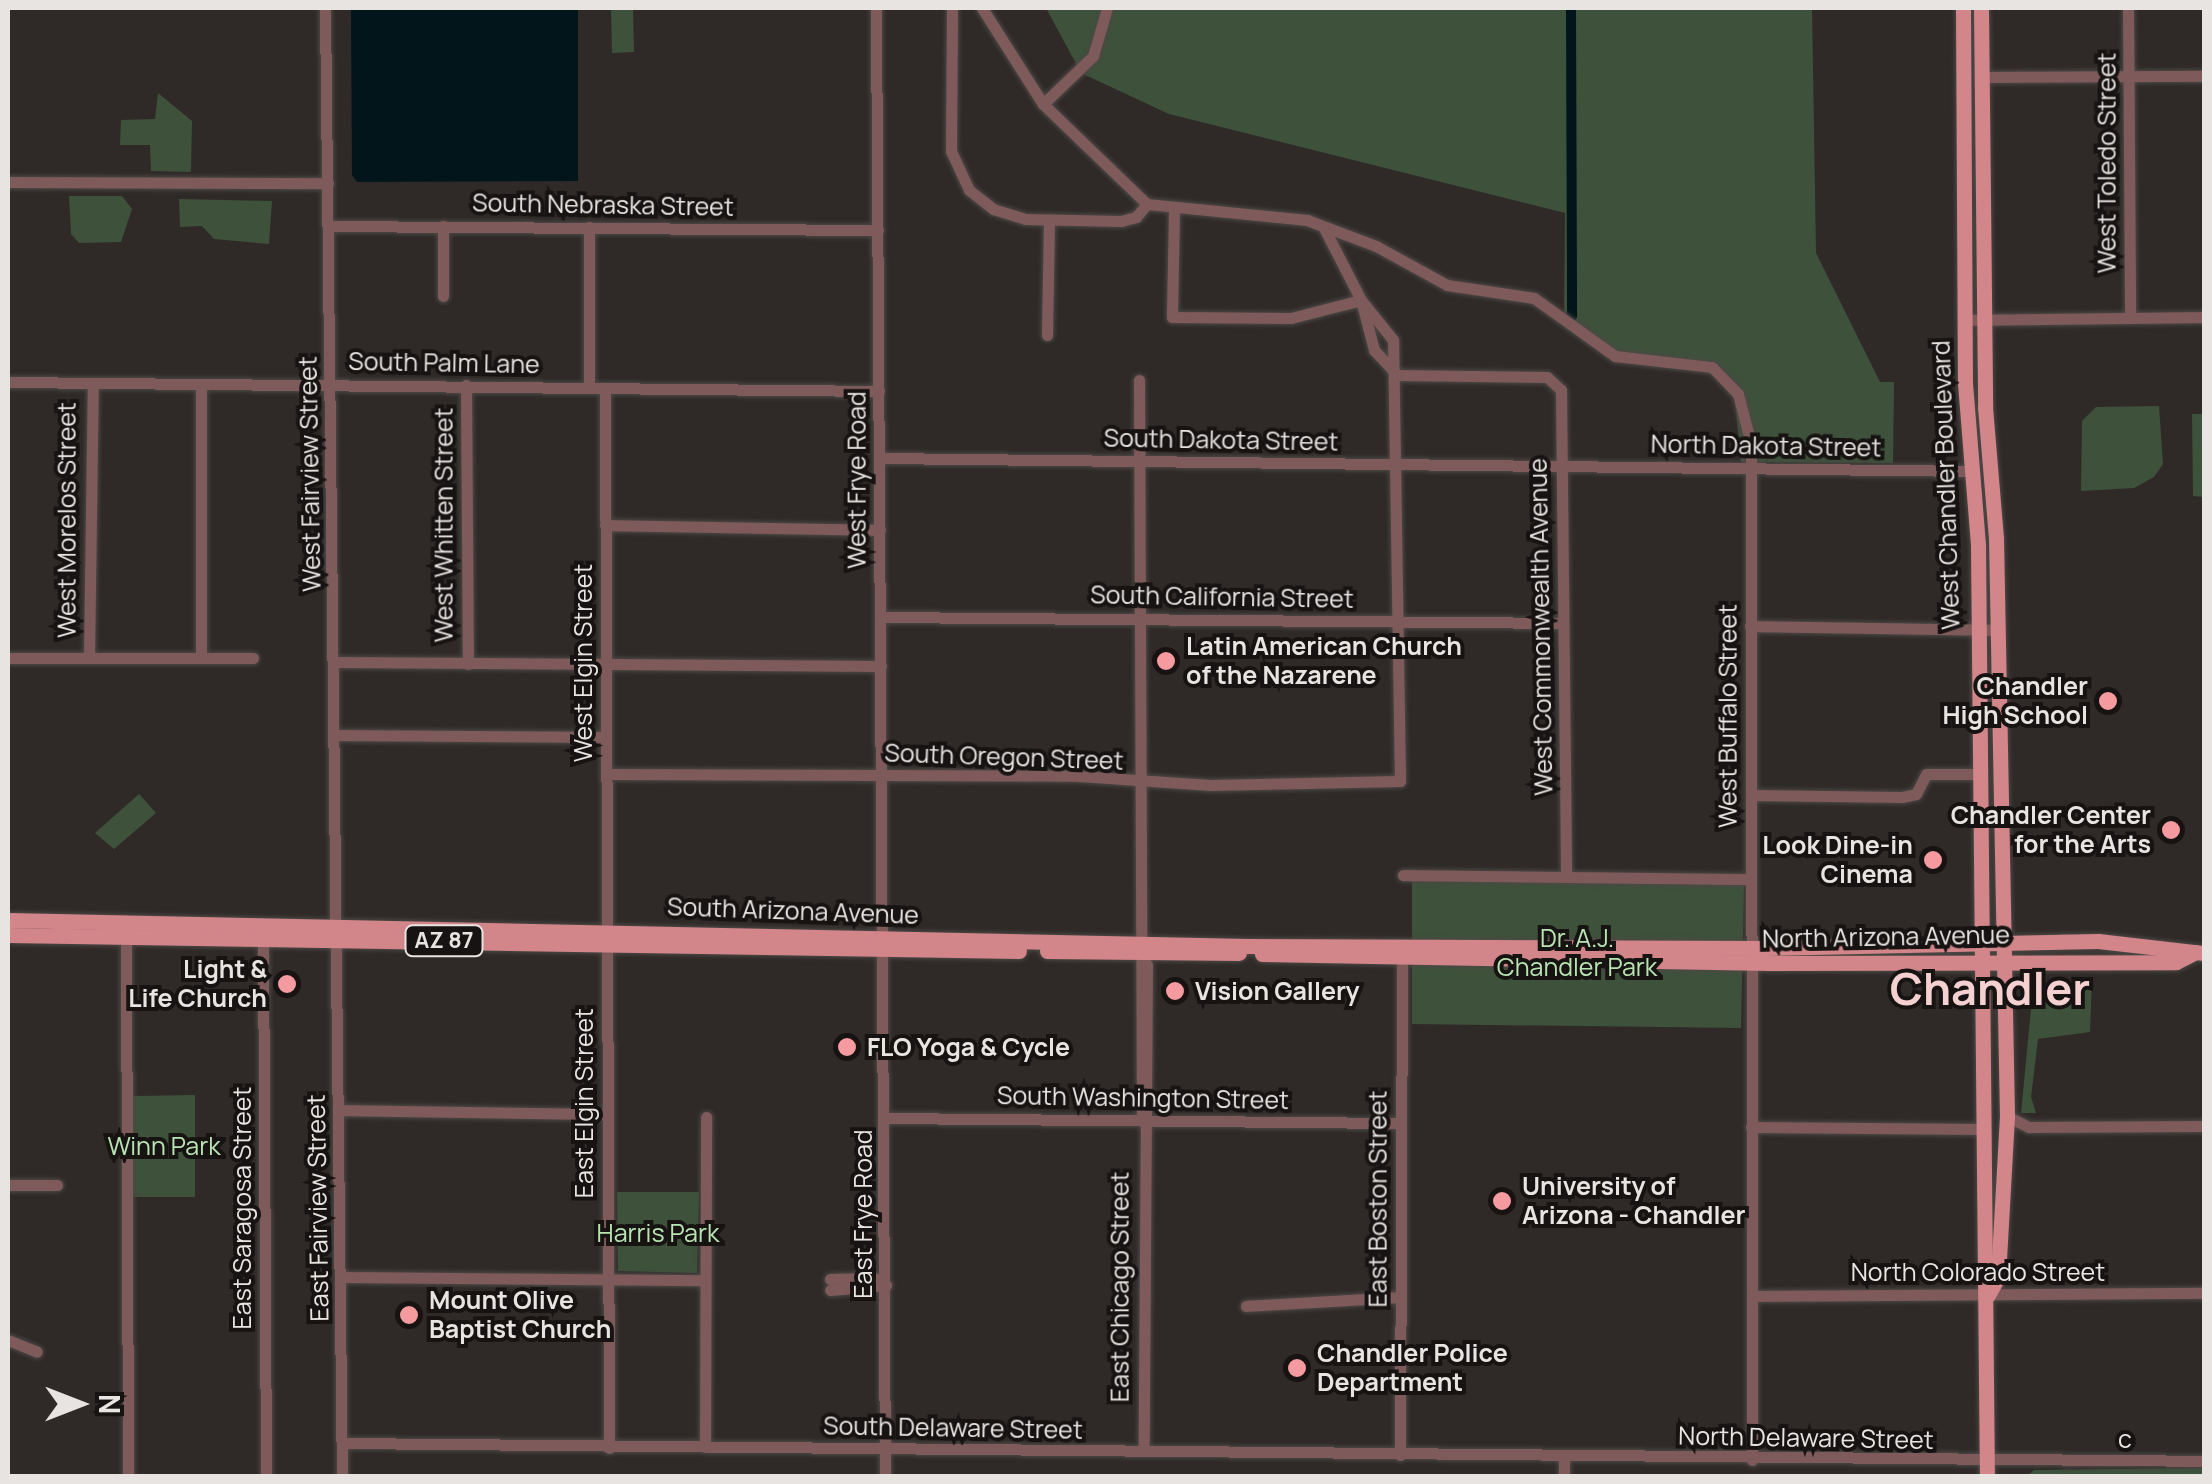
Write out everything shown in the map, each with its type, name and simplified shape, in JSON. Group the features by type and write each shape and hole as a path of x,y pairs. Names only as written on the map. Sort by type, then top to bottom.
{"main road":[{"name":"West Chandler Boulevard","path":"1963,8 1965,320 1978,630 1984,1129"},
{"name":"West Chandler Boulevard","path":"1981,8 1984,320 1998,630 2006,941 2004,1195"},
{"name":"South Arizona Avenue","path":"8,920 263,938 338,932"},
{"name":"South Arizona Avenue","path":"8,935 126,930 338,932 884,946 1576,954"},
{"name":"North Arizona Avenue","path":"1753,956 2006,941 2112,942 2200,953"},
{"name":"North Arizona Avenue","path":"1576,954 2176,962 2200,953"},
{"path":"1984,1129 1994,1138 1996,1188 2004,1195 1998,1277 1988,1295"},
{"path":"1984,1129 1980,1276 1988,1295 1987,1469"}],"street":[{"name":"West Fairview Street","path":"326,8 338,932"},
{"name":"West Frye Road","path":"876,8 884,946"},
{"path":"952,8 951,152 982,202 1007,215 1050,221 1136,218 1147,204 1043,104 982,8"},
{"path":"1043,104 1093,56 1107,8"},
{"name":"West Toledo Street","path":"2128,8 2130,318"},
{"path":"1981,77 2204,76"},
{"path":"8,182 328,183"},
{"name":"West Buffalo Street","path":"1147,204 1174,210 1286,215 1323,226 1448,285 1534,298 1615,356 1712,367 1744,408 1750,468 1752,1460"},
{"path":"1174,210 1172,317 1291,318 1360,300"},
{"path":"1047,336 1050,221"},
{"name":"South Nebraska Street","path":"328,226 878,230"},
{"path":"442,226 442,296"},
{"path":"1323,226 1360,300 1374,350 1397,375"},
{"path":"589,227 589,388"},
{"path":"1360,300 1390,331 1397,375 1399,621"},
{"path":"1965,320 2204,317"},
{"name":"West Commonwealth Avenue","path":"1397,375 1555,379 1561,465 1566,876"},
{"name":"East Chicago Street","path":"1139,380 1144,1452"},
{"name":"South Palm Lane","path":"8,382 879,390"},
{"name":"West Morelos Street","path":"89,658 93,383"},
{"path":"201,384 201,658"},
{"name":"West Whitten Street","path":"466,385 468,664"},
{"name":"West Elgin Street","path":"604,388 607,937"},
{"name":"South Dakota Street","path":"880,458 1561,465"},
{"name":"North Dakota Street","path":"1561,465 1971,471"},
{"path":"605,525 880,530"},
{"name":"South California Street","path":"881,617 1564,623"},
{"name":"South Oregon Street","path":"607,774 882,775 1140,784 1400,781 1399,621"},
{"path":"1750,626 1998,630"},
{"path":"8,658 253,658"},
{"path":"336,662 881,666"},
{"path":"336,735 606,737"},
{"path":"1751,795 1902,797 1916,794 1926,774 1981,774"},
{"path":"1402,875 1751,879"},
{"path":"126,930 128,1476"},
{"name":"East Fairview Street","path":"338,932 342,1476"},
{"name":"East Elgin Street","path":"607,937 609,1448"},
{"name":"East Saragosa Street","path":"263,938 266,1476"},
{"name":"East Frye Road","path":"884,946 885,1476"},
{"name":"East Boston Street","path":"1400,1454 1402,951"},
{"path":"339,1110 607,1114"},
{"path":"2007,1116 2030,1127 2204,1126"},
{"path":"705,1448 706,1117"},
{"name":"South Washington Street","path":"886,1118 1400,1123"},
{"path":"1751,1127 1984,1129"},
{"path":"8,1185 57,1185"},
{"path":"342,1277 705,1280"},
{"path":"830,1284 886,1284"},
{"name":"North Colorado Street","path":"1752,1296 2204,1292"},
{"path":"1246,1306 1400,1297"},
{"path":"8,1340 37,1352"},
{"name":"South Delaware Street","path":"342,1443 1564,1457"},
{"path":"1564,1457 1564,1476"},
{"name":"North Delaware Street","path":"1564,1457 1987,1469 2047,1462"},
{"name":"c","path":"2047,1462 2204,1460"}],"green space":[{"path":"611,8 633,8 634,52 612,53"},
{"path":"1046,8 1812,8 1816,253 1880,382 1894,382 1893,463 1741,462 1735,400 1711,371 1615,356 1564,322 1565,213 1169,114 1081,73"},
{"path":"158,93 192,121 191,172 151,171 150,145 120,145 121,120 155,119"},
{"path":"69,196 122,196 132,209 121,242 79,243 71,234"},
{"path":"179,199 272,201 269,244 214,239 202,226 180,227"},
{"path":"2159,406 2163,464 2154,477 2134,488 2081,491 2082,421 2096,407"},
{"path":"2192,414 2204,414 2204,497 2193,496"},
{"path":"139,794 156,813 114,849 95,833"},
{"name":"Dr. A.J. Chandler Park","path":"1412,880 1744,884 1741,1028 1412,1024"},
{"path":"2092,979 2090,1032 2038,1039 2031,1097 2036,1113 2021,1113 2033,988"},
{"name":"Winn Park","path":"195,1095 195,1197 133,1197 133,1096"},
{"name":"Harris Park","path":"617,1192 699,1192 697,1273 618,1271"},
{"path":"2204,1468 2204,1476 2027,1476 2034,1470"}],"shaded area":[{"path":"351,8 578,8 578,181 357,182 352,175"}],"waterway":[{"path":"1571,8 1572,316"}],"place":[{"name":"Latin American Church of the Nazarene","path":"1166,661"},
{"name":"Chandler High School","path":"2108,701"},
{"name":"Chandler Center for the Arts","path":"2171,830"},
{"name":"Look Dine-in Cinema","path":"1933,860"},
{"name":"Light & Life Church","path":"287,984"},
{"name":"Vision Gallery","path":"1175,991"},
{"name":"FLO Yoga & Cycle","path":"847,1047"},
{"name":"University of Arizona - Chandler","path":"1502,1201"},
{"name":"Mount Olive Baptist Church","path":"409,1315"},
{"name":"Chandler Police Department","path":"1297,1368"}],"district":[{"name":"Chandler","path":"1990,989"}]}
